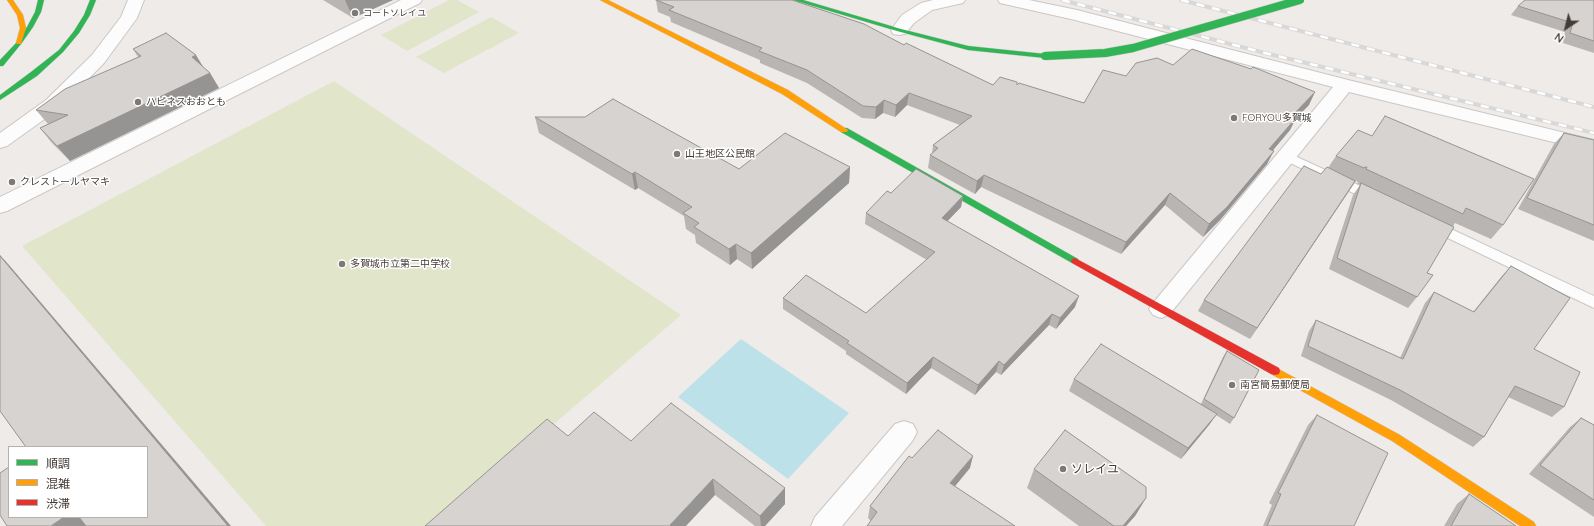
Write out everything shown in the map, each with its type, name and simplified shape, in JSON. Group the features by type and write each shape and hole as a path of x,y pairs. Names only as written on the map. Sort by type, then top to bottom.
{"main road":[{"path":"10,0 20,15 23,28 19,43"},
{"path":"0,64 19,43 38,12 41,0"},
{"path":"0,98 34,74 61,51 77,32 87,15 93,0"},
{"path":"796,0 899,30 968,48 1045,56 1105,53 1133,48 1300,0"},
{"path":"609,1 785,92 855,137 1161,309 1396,438 1530,526"}],"street":[{"path":"0,142 53,104 98,59 129,18 136,0"},
{"path":"0,206 414,0"},
{"path":"899,30 908,19 927,6 957,0"},
{"path":"1006,0 1077,15 1345,85 1594,146"},
{"path":"1161,309 1345,85"},
{"path":"825,526 904,432"}],"lane":[{"path":"1286,156 1386,203"},
{"path":"1422,220 1594,302"}],"green space":[{"path":"449,0 457,0 479,12 407,51 381,35"},
{"path":"491,17 519,33 444,73 416,57"},
{"path":"334,81 681,315 435,526 266,526 22,246"}],"water":[{"path":"741,339 849,413 788,479 678,397"}],"building":[{"path":"656,0 792,0 864,24 904,45 906,43 993,85 1000,77 1017,82 1017,85 1019,83 1084,103 1103,70 1126,76 1136,63 1157,58 1173,65 1192,49 1251,69 1253,67 1315,92 1292,116 1296,118 1269,149 1274,151 1227,207 1209,224 1170,193 1126,242 984,175 977,181 930,155 938,148 933,145 972,116 909,93 896,105 884,100 876,107 863,106 807,70 759,51 762,48 669,10 674,7"},
{"path":"1525,0 1594,0 1594,41 1570,33 1573,23 1518,6"},
{"path":"166,33 196,55 192,57 210,73 57,146 40,128 68,115 36,110 65,89 141,56 133,49"},
{"path":"613,99 739,169 785,133 850,167 751,253 736,244 729,249 694,227 699,223 683,213 692,207 635,172 632,174 535,117 585,117"},
{"path":"1385,116 1534,179 1503,225 1466,208 1463,214 1366,169 1367,167 1364,168 1336,156 1358,130 1372,136"},
{"path":"1564,133 1594,140 1594,225 1527,198"},
{"path":"1304,166 1321,174 1327,167 1355,181 1257,328 1204,300"},
{"path":"916,169 963,196 942,218 1079,296 1060,318 1052,314 1004,365 999,361 978,385 933,357 907,383 847,343 849,341 783,298 806,275 866,313 935,252 866,213 887,191 891,193"},
{"path":"1361,183 1454,227 1427,273 1433,275 1417,297 1337,258"},
{"path":"0,256 228,526 86,526 80,518 148,518 148,446 25,446 0,411"},
{"path":"1511,266 1570,298 1534,349 1580,372 1564,407 1515,386 1484,437 1400,390 1308,346 1316,320 1403,359 1434,292 1474,312"},
{"path":"1101,344 1217,414 1188,448 1074,379"},
{"path":"1227,351 1259,370 1234,418 1204,399"},
{"path":"671,403 785,488 760,516 713,479 670,525 671,526 425,526 547,419 568,436 594,412 631,441"},
{"path":"1317,415 1388,453 1354,526 1267,526 1281,494 1278,493"},
{"path":"1581,418 1594,425 1594,500 1540,465"},
{"path":"938,430 973,456 950,483 1015,526 867,526 877,512 870,506 909,456 912,458"},
{"path":"1065,430 1146,487 1146,498 1123,526 1114,526 1034,469"},
{"path":"8,468 8,518 63,518 51,526 7,526 0,515 0,473"},
{"path":"1469,494 1516,526 1451,526"}],"railway":[{"path":"1062,0 1261,52 1594,133"},
{"path":"1181,0 1594,107"}],"traffic: fast":[{"path":"0,64 19,43 30,27 38,12 41,0"},
{"path":"0,98 34,74 61,51 77,32 87,15 93,0"},
{"path":"796,0 899,30 968,48 1045,56"},
{"path":"1045,56 1105,53 1133,48 1300,0"},
{"path":"844,130 1075,261"}],"traffic: slow":[{"path":"10,0 20,15 23,28 19,43"},
{"path":"603,0 785,92 844,130"},
{"path":"1275,371 1396,438 1530,526"}],"traffic: jam":[{"path":"1075,261 1275,371"}],"place":[{"name":"コートソレイユ","path":"355,13"},
{"name":"ハピネスおおとも","path":"138,102"},
{"name":"FORYOU多賀城","path":"1234,118"},
{"name":"山王地区公民館","path":"677,154"},
{"name":"クレストールヤマキ","path":"12,182"},
{"name":"多賀城市立第二中学校","path":"342,264"},
{"name":"南宮簡易郵便局","path":"1232,385"},
{"name":"ソレイユ","path":"1063,469"}]}
